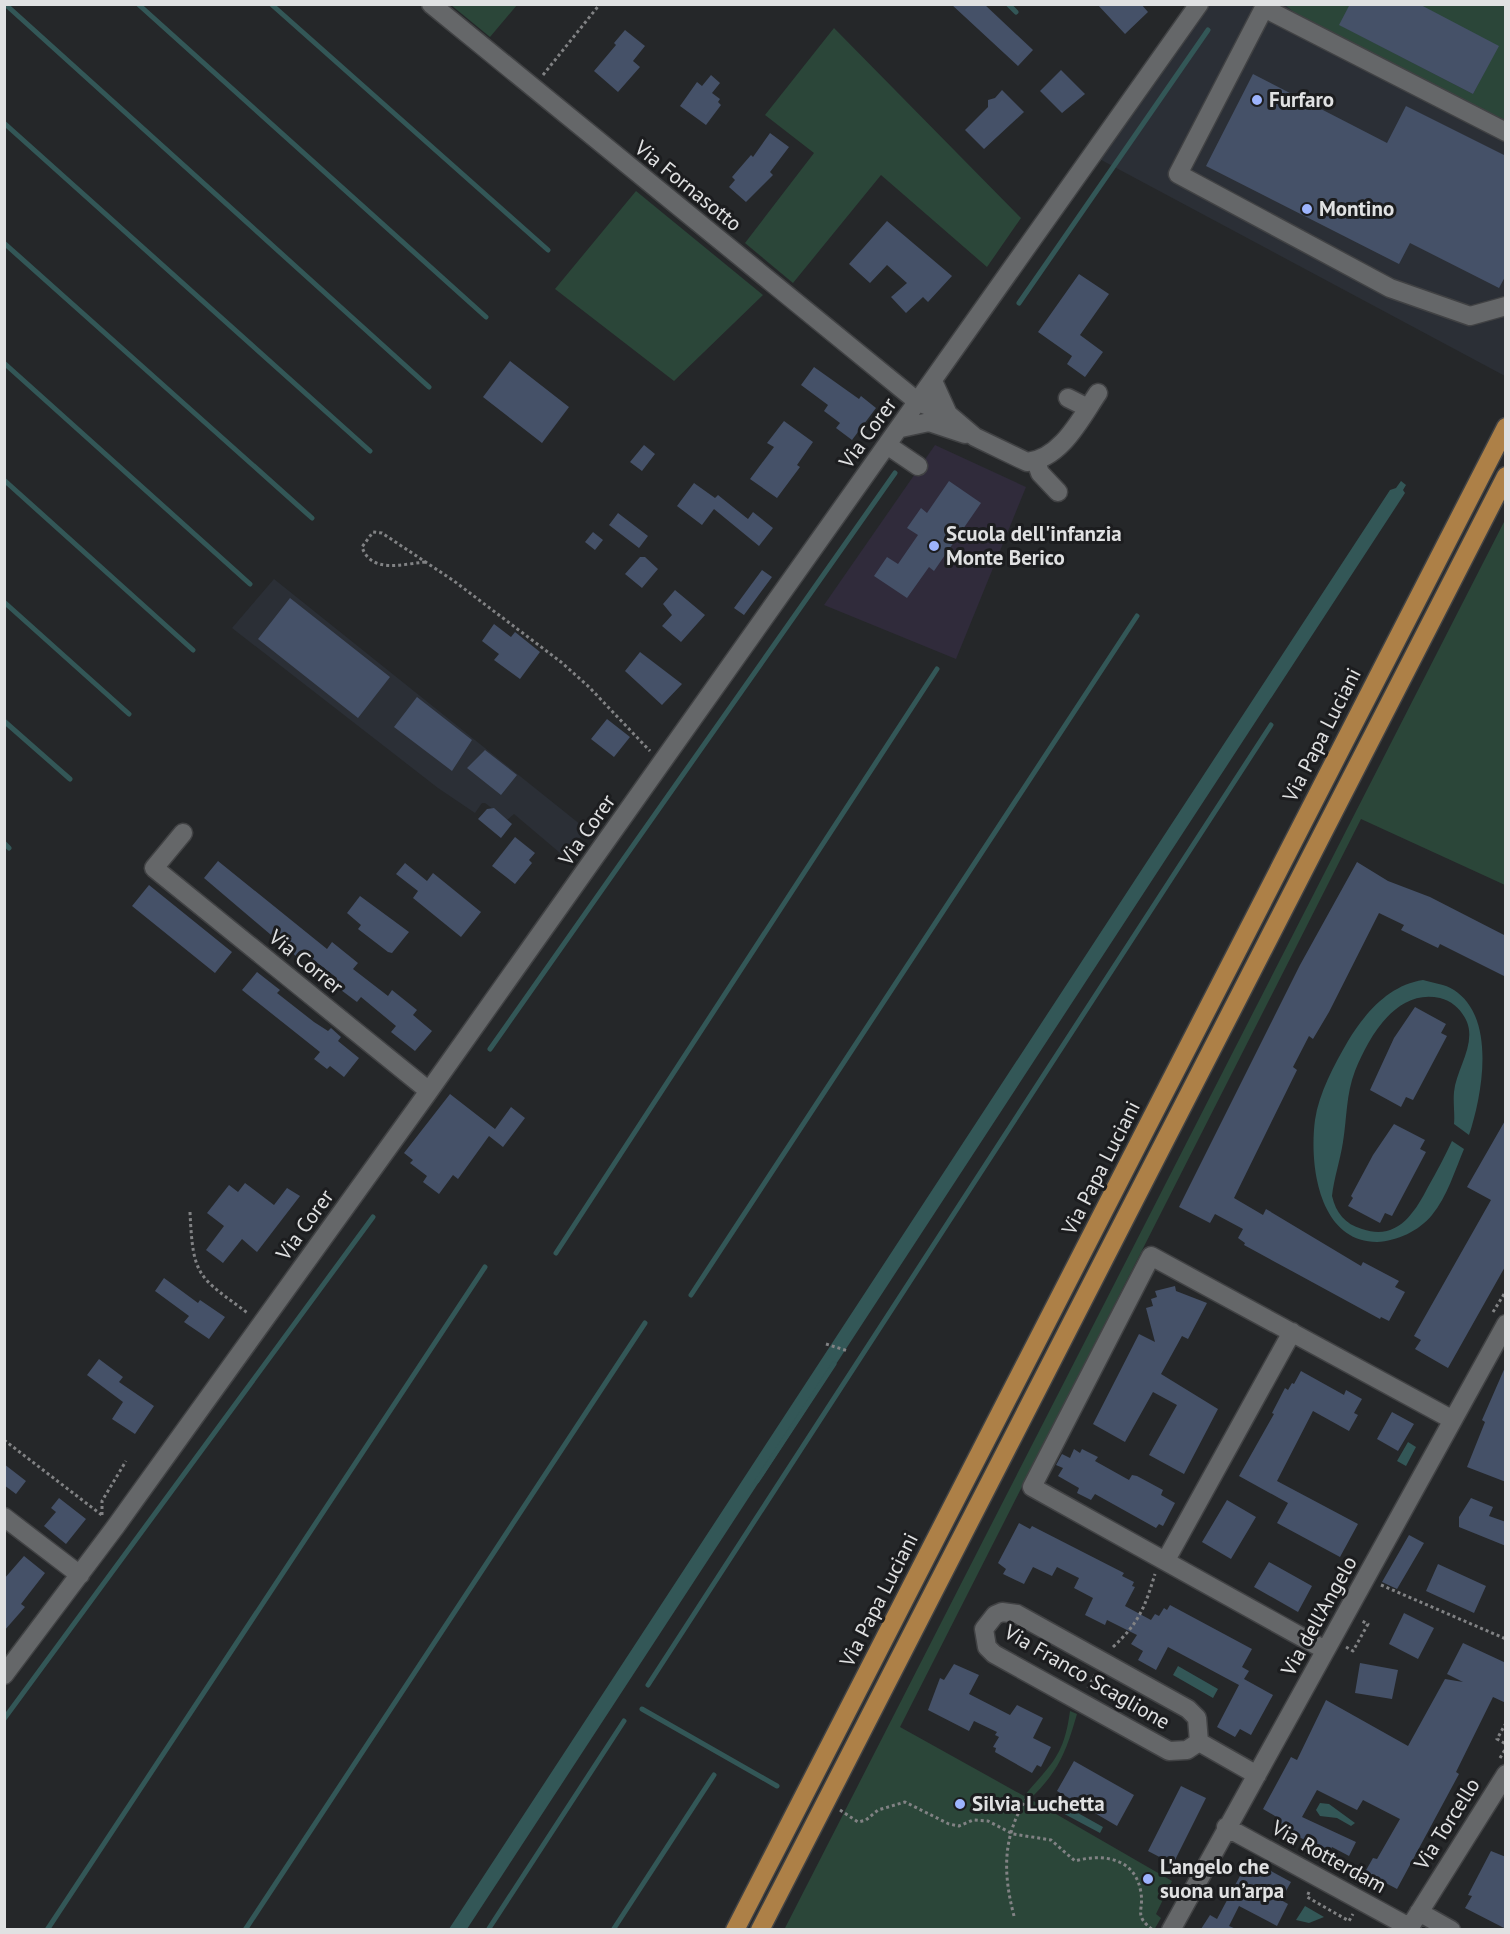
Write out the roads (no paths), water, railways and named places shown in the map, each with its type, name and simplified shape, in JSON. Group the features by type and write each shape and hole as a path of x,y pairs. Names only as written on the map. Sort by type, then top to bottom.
{"main road":[{"name":"Via Papa Luciani","path":"735,1929 1506,427"},
{"name":"Via Papa Luciani","path":"759,1929 1506,476"}],"street":[{"name":"Via Fornasotto","path":"431,4 918,402"},
{"name":"Via Corer","path":"4,1675 10,1656 80,1575 109,1521 262,1323 429,1091 901,428 1199,4"},
{"path":"1506,132 1267,7 1178,174 1390,288 1470,316 1506,306"},
{"path":"933,381 948,414"},
{"path":"901,428 929,422 975,437 1016,458 1036,461 1063,442 1093,400 1068,398"},
{"path":"918,402 948,414 975,437"},
{"path":"918,402 929,422"},
{"path":"887,446 918,466"},
{"path":"1036,461 1040,474 1058,492"},
{"name":"Via Correr","path":"183,833 154,868 429,1091"},
{"path":"1325,1650 1032,1487 1151,1256 1453,1420"},
{"name":"Via dell'Angelo","path":"1171,1929 1506,1324"},
{"path":"1164,1559 1292,1332"},
{"path":"4,1517 80,1575"},
{"name":"Via Franco Scaglione","path":"1002,1612 1017,1614 1188,1709 1197,1718 1199,1742 1186,1750 1170,1751 994,1654 987,1647 984,1638 988,1620 1002,1612"},
{"path":"1199,1742 1257,1775"},
{"name":"Via Torcello","path":"1412,1923 1505,1774"},
{"name":"Via Rotterdam","path":"1226,1827 1412,1923 1451,1929"}],"water":[{"path":"1401,481 1406,485 1403,490 1405,493 467,1929 449,1929 1390,490 1396,488"},
{"path":"1423,980 1454,990 1468,1003 1476,1019 1481,1038 1482,1058 1474,1119 1469,1135 1454,1124 1454,1092 1469,1040 1467,1022 1462,1014 1452,1004 1440,998 1425,997 1411,1000 1398,1007 1368,1043 1352,1080 1332,1196 1336,1208 1346,1221 1356,1227 1374,1232 1395,1228 1403,1223 1417,1207 1452,1141 1464,1149 1442,1200 1427,1221 1407,1234 1385,1241 1357,1239 1342,1229 1330,1215 1322,1198 1314,1158 1317,1110 1332,1069 1362,1020 1389,994"},
{"path":"1408,1442 1416,1447 1406,1466 1397,1461"},
{"path":"1178,1666 1218,1689 1213,1698 1173,1675"},
{"path":"1060,1803 1103,1827 1100,1833 1057,1810"},
{"path":"1320,1803 1329,1804 1355,1823 1351,1826 1337,1818 1320,1816 1316,1810"},
{"path":"1305,1906 1324,1917 1309,1923 1296,1920"}],"waterway":[{"path":"5,4 429,387"},
{"path":"138,4 486,317"},
{"path":"271,4 548,250"},
{"path":"1008,4 1016,12"},
{"path":"1019,303 1208,30"},
{"path":"4,123 370,451"},
{"path":"4,243 312,518"},
{"path":"4,363 250,584"},
{"path":"490,1049 895,473"},
{"path":"4,480 193,650"},
{"path":"4,602 129,714"},
{"path":"691,1295 1137,616"},
{"path":"556,1253 937,669"},
{"path":"4,721 70,779"},
{"path":"648,1685 1271,725"},
{"path":"4,843 9,848"},
{"path":"4,1719 373,1217"},
{"path":"47,1930 485,1267"},
{"path":"245,1930 645,1323"},
{"path":"757,1481 834,1364"},
{"path":"642,1709 777,1786"},
{"path":"488,1930 624,1721"},
{"path":"613,1930 714,1775"}],"place":[{"name":"Furfaro","path":"1257,100"},
{"name":"Montino","path":"1307,209"},
{"name":"Scuola dell'infanzia Monte Berico","path":"934,546"},
{"name":"Silvia Luchetta","path":"960,1804"},
{"name":"L'angelo che suona un’arpa","path":"1148,1879"}]}
